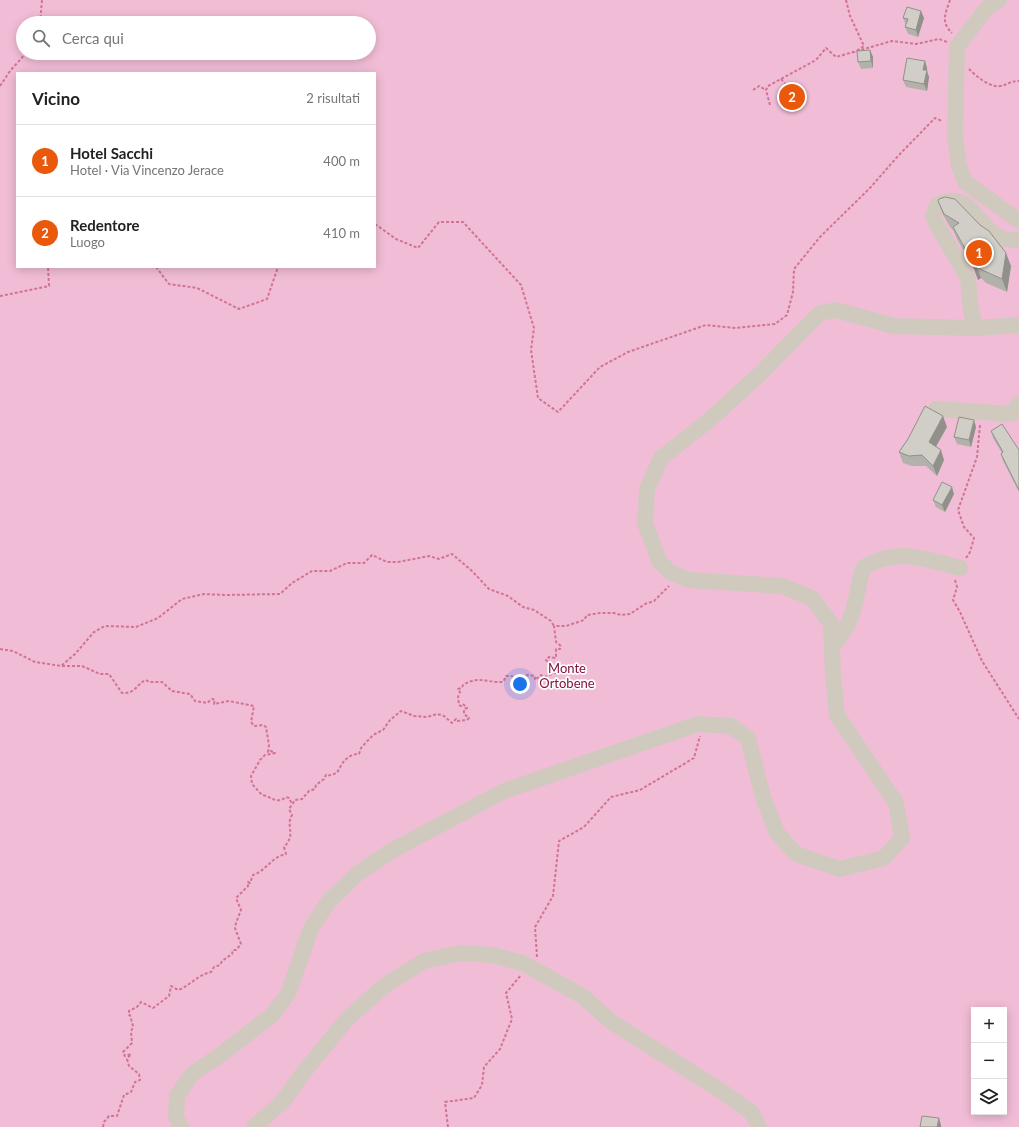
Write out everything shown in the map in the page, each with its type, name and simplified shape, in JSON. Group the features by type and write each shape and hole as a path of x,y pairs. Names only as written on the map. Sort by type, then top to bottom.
{"street":[{"path":"999,0 986,9 960,44 955,126 959,166 965,182 1014,217"},
{"path":"976,328 971,311 968,278 936,223 933,215 936,205 947,200 961,200 1000,238 1014,240 1007,216 1014,217"},
{"path":"181,1127 176,1117 177,1096 192,1074 223,1053 272,1015 288,994 311,928 329,901 357,874 398,847 504,791 698,724 731,726 748,738 761,791 777,833 796,854 840,869 884,858 902,838 896,803 837,715 831,624 812,598 782,586 689,580 670,572 659,561 645,523 647,489 661,458 707,422 755,379 820,313 836,310 894,326 976,328 1019,325"},
{"path":"936,409 1011,414 1019,404"},
{"path":"832,646 843,634 856,605 858,583 863,568 877,559 902,555 960,568"},
{"path":"254,1127 283,1101 303,1073 347,1019 384,986 424,961 460,953 493,955 525,964 582,996 613,1023 723,1092 752,1113 759,1127"}],"path":[{"path":"41,16 42,0"},
{"path":"846,0 850,16 864,46 853,54"},
{"path":"950,0 944,15 945,24 960,44 970,70 992,85 1001,86 1011,81 1019,81"},
{"path":"766,90 768,86 816,60 826,48 836,57 853,54 892,41 916,44 939,39 960,44"},
{"path":"0,86 20,60"},
{"path":"781,79 797,96 798,101 793,102 789,100"},
{"path":"753,90 759,86 766,90 770,105"},
{"path":"376,225 396,239 418,248 439,222 463,222 521,284 534,328 531,350 538,398 558,412 600,367 628,352 706,325 736,328 775,324 787,315 793,292 794,270 820,237 870,188 898,156 935,118 955,126"},
{"path":"0,296 49,286 48,268"},
{"path":"157,268 169,284 197,288 239,310 267,299 278,268"},
{"path":"976,412 980,424 977,458 958,510 964,527 974,538 970,552 955,579 957,587 953,600 982,660 1019,720"},
{"path":"61,666 75,654 94,632 105,626 136,627 158,618 182,599 204,594 225,596 280,594 292,583 312,571 330,570 347,563 364,563 372,555 388,562 398,562 429,556 439,559 452,554 472,571 489,589 508,596 523,607 534,610 551,621 554,626 556,642 561,646 560,649 556,649 556,658 549,657 546,660 552,666 555,673 552,675 544,677 541,676 535,680 533,680 535,676 527,675 525,684 520,683 512,676 506,676 503,682 491,682 482,678 469,681 463,685 462,688 458,689 460,692 458,697 459,705 461,706 463,704 467,708 464,709 464,714 469,718 467,720 457,721 456,719 452,723 444,716 437,714 414,716 401,711 390,720 384,730 372,735 361,748 359,754 351,756 342,762 337,773 326,775 324,779 316,785 314,789 309,791 302,799 295,800 289,809 292,815 290,820 292,836 284,847 286,854 277,856 258,874 253,875 250,883 248,882 248,886 236,898 241,910 236,922 236,928 241,944 236,950 233,950 232,954 222,961 220,965 214,967 210,972 201,974 184,988 178,990 171,986 168,996 153,1008 141,1002 137,1007 129,1011 128,1015 130,1015 133,1026 131,1032 132,1043 123,1052 125,1056 130,1054 127,1059 129,1066 139,1074 140,1080 134,1082 131,1092 124,1095 116,1116 109,1116 104,1122 103,1127"},
{"path":"554,626 566,626 584,620 587,615 600,613 630,614 654,601 661,593"},
{"path":"0,649 13,651 35,662 61,666 82,666 100,674 109,674 122,693 128,694 138,689 140,684 146,680 149,682 162,682 172,691 190,694 195,701 207,703 212,699 215,700 214,704 229,701 254,706 252,722 254,726 263,725 266,727 269,745 268,752 271,751 275,753 265,755 256,764 251,776 252,784 262,795 266,795 272,800 278,801 286,797 289,798 292,804"},
{"path":"448,1127 445,1102 474,1098 482,1085 484,1067 500,1049 512,1019 506,993 522,973 538,972 535,927 553,896 559,841 584,827 611,797 640,790 694,758 700,740 698,724"}],"green space":[{"name":"Monte Ortobene","path":"0,0 1019,0 1019,1127 0,1127"}],"building":[{"path":"907,7 921,11 916,30 905,27 908,19 903,18"},
{"path":"870,50 871,61 858,62 857,51"},
{"path":"907,58 925,61 923,70 927,70 924,84 903,80"},
{"path":"945,197 955,199 980,225 989,231 1006,253 1002,279 980,269 976,264 973,266 971,259 953,227 959,223 944,214 938,201 939,199"},
{"path":"925,406 943,416 929,442 941,450 933,466 922,455 909,456 899,452 908,439"},
{"path":"959,417 974,420 969,440 954,437"},
{"path":"1002,424 1019,450 1019,490 1001,454 1003,452 991,431"},
{"path":"942,482 952,487 942,505 933,500"},
{"path":"922,1116 939,1118 937,1127 920,1127"}],"place":[{"name":"Redentore","path":"792,97"},
{"name":"Hotel Sacchi","path":"979,253"}]}
